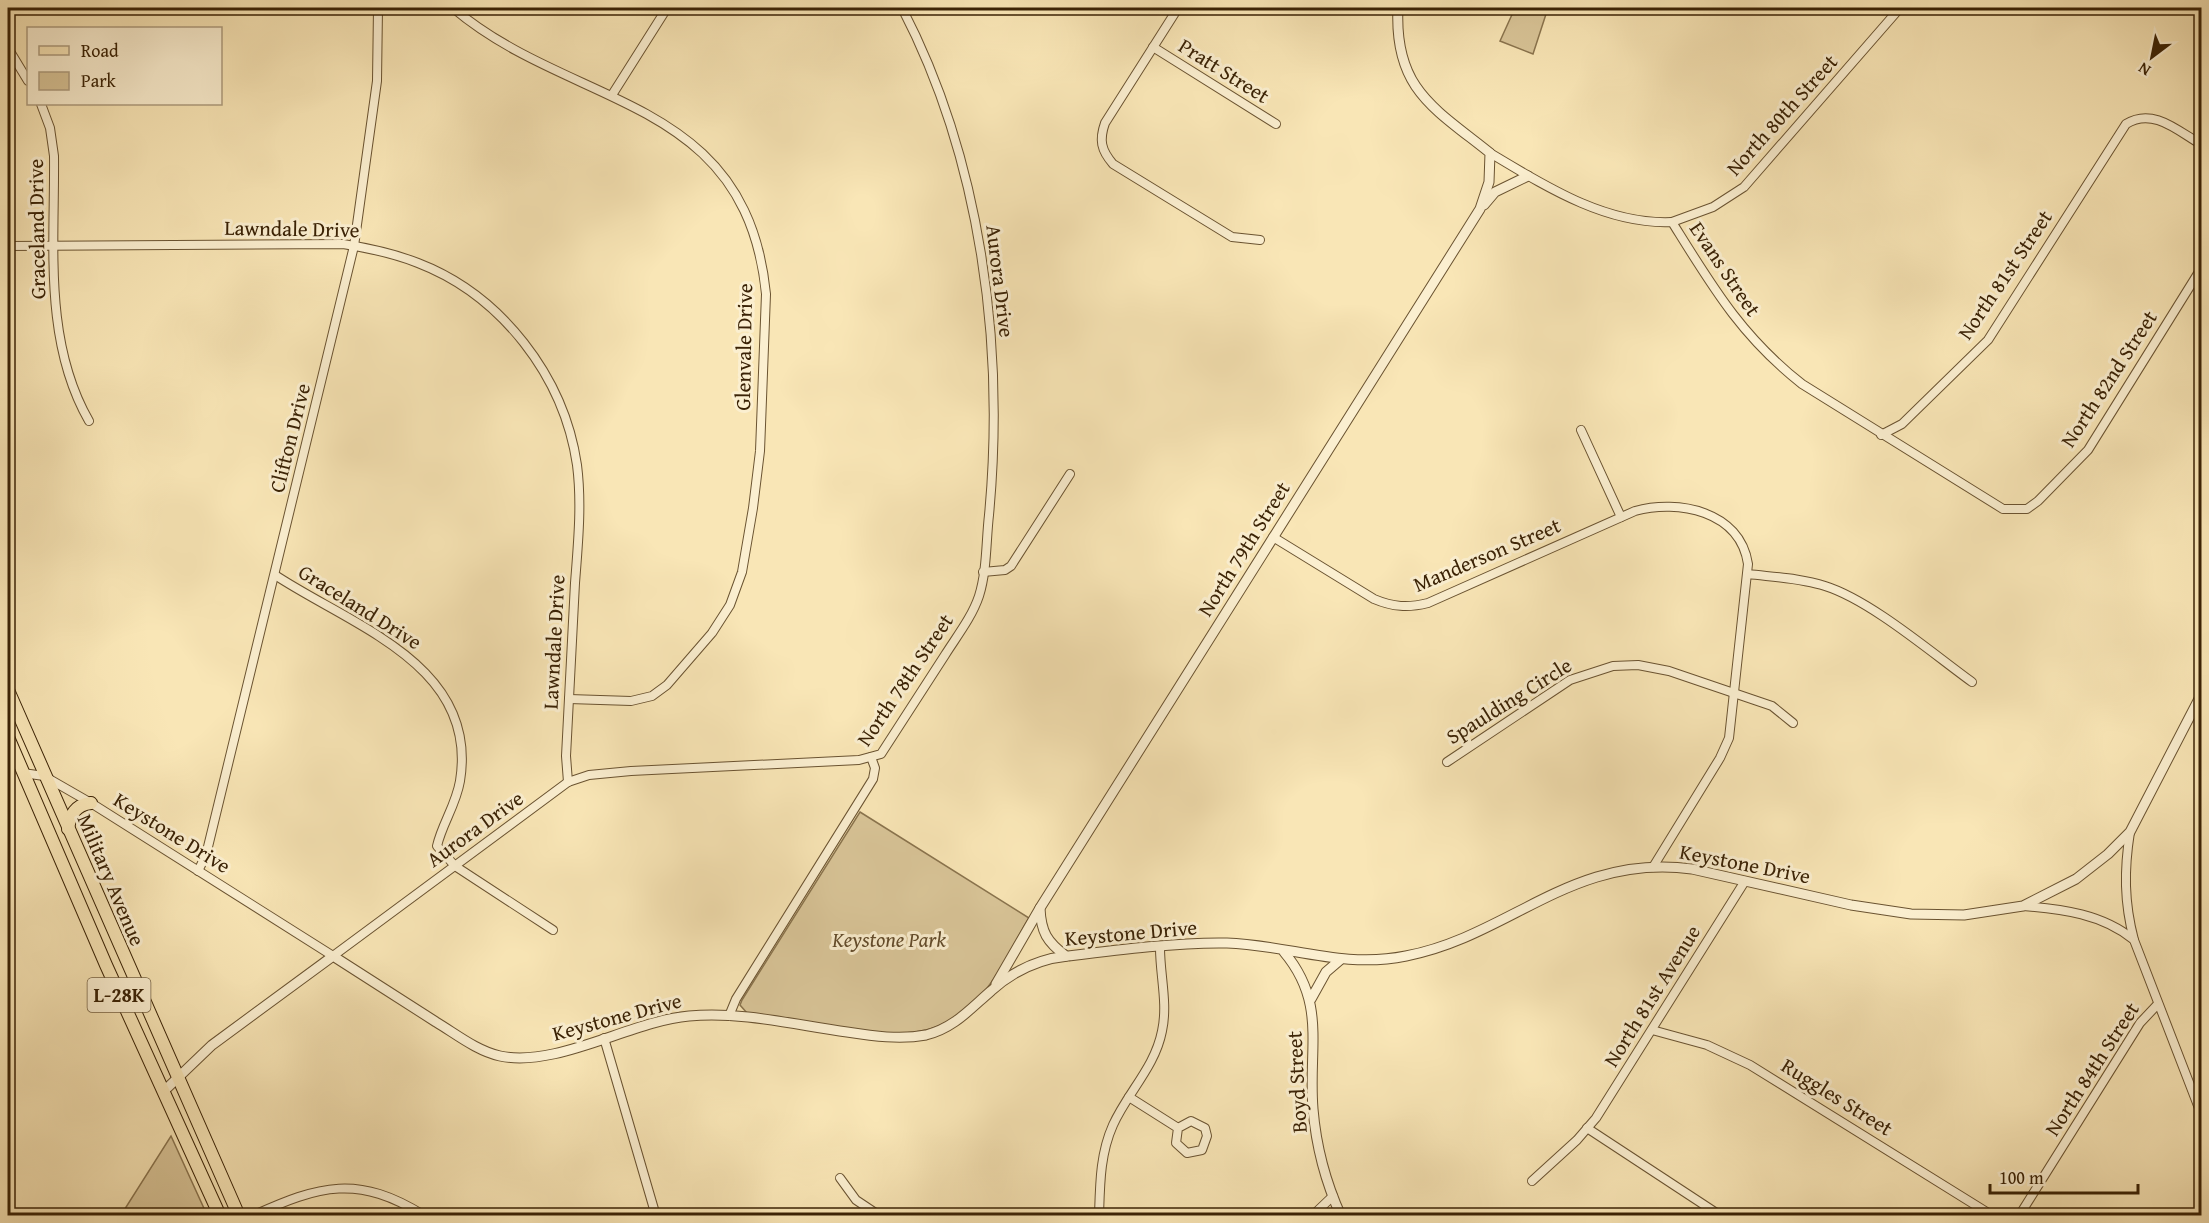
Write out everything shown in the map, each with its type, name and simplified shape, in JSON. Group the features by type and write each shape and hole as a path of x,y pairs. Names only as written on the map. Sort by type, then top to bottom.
{"main road":[{"name":"Military Avenue","path":"8,690 239,1215"},
{"name":"Military Avenue","path":"8,737 220,1215"},
{"path":"68,829 72,813 81,805 91,803"}],"street":[{"name":"Clifton Drive","path":"198,871 206,855 354,246 377,81 378,8"},
{"name":"Glenvale Drive","path":"453,8 503,42 664,122 695,146 727,181 749,220 760,257 766,294 760,451 742,572 730,605 712,633 667,685 652,696 631,701 569,699"},
{"path":"612,95 667,8"},
{"name":"Aurora Drive","path":"902,8 940,90 950,119 972,210 981,262 990,340 994,417 992,479 983,572"},
{"path":"1178,8 1105,123 1101,139 1102,148 1113,164 1232,237 1260,240"},
{"name":"Evans Street","path":"1398,8 1399,35 1408,75 1417,92 1439,114 1490,153 1528,176 1621,218 1644,222 1672,222 1724,305 1761,349 1802,384 2002,509"},
{"name":"North 80th Street","path":"1672,222 1713,207 1744,187 1900,8"},
{"name":"Pratt Street","path":"1153,47 1276,124"},
{"path":"8,48 27,79"},
{"name":"Graceland Drive","path":"41,105 50,128 54,156 59,339 71,387 89,421"},
{"name":"North 81st Street","path":"1881,435 1902,424 1988,340 2112,141 2126,124 2140,118 2150,117 2167,123 2202,145"},
{"name":"North 79th Street","path":"1480,209 1489,182 1490,153"},
{"name":"North 79th Street","path":"993,989 1040,908 1480,209 1495,192 1528,176"},
{"name":"Lawndale Drive","path":"8,246 343,243 419,263 477,296 521,338 555,392 571,438 579,488 566,756 568,782"},
{"name":"North 82nd Street","path":"2002,509 2018,511 2031,507 2081,459 2202,267"},
{"path":"1581,430 1621,517"},
{"path":"983,572 1005,570 1011,566 1070,474"},
{"name":"Manderson Street","path":"1273,537 1374,599 1391,606 1411,607 1428,603 1635,511 1662,505 1684,507 1706,513 1725,525 1739,539 1747,559 1748,574"},
{"name":"North 78th Street","path":"729,1016 736,999 873,779 875,768 871,757 881,754 972,612 980,593 983,572"},
{"path":"1653,867 1725,749 1732,728 1748,574 1810,582 1843,593 1868,608 1972,682"},
{"name":"Graceland Drive","path":"275,575 407,655 427,672 442,693 458,729 462,766 457,796 437,846 455,866"},
{"name":"Spaulding Circle","path":"1447,762 1570,680 1601,668 1626,665 1652,667 1772,706 1792,723"},
{"path":"2023,906 2076,879 2108,854 2130,832 2202,693"},
{"name":"Aurora Drive","path":"164,1091 212,1045 568,782 589,775 627,771 859,760 871,757"},
{"name":"Keystone Drive","path":"23,773 44,776 91,803 490,1054 527,1058 665,1019 708,1014 872,1036 914,1037 953,1024 993,989 1027,966 1066,956 1225,943 1257,945 1284,952 1340,960 1386,959 1428,951 1459,939 1581,881 1618,871 1653,867 1692,869 1851,905 1911,914 1964,915 2023,906 2052,908 2090,917 2122,930 2134,940"},
{"path":"2130,832 2124,883 2126,908 2134,940 2157,1005 2202,1116"},
{"path":"455,866 553,930"},
{"name":"North 81st Avenue","path":"1532,1181 1587,1128 1652,1030 1745,881"},
{"path":"1040,908 1044,936 1051,945 1066,956"},
{"path":"1099,1215 1104,1154 1114,1124 1152,1059 1162,1030 1161,948"},
{"name":"Boyd Street","path":"1284,952 1302,975 1311,999 1313,1111 1320,1151 1341,1215"},
{"path":"1311,999 1322,976 1340,960"},
{"name":"North 84th Street","path":"2019,1215 2140,1023 2157,1005"},
{"name":"Ruggles Street","path":"1652,1030 1707,1045 1750,1065 1993,1215"},
{"path":"604,1038 656,1215"},
{"path":"1129,1097 1178,1128"},
{"path":"1191,1121 1205,1128 1206,1143 1202,1150 1195,1153 1180,1149 1176,1143 1178,1128 1191,1121"},
{"path":"1587,1128 1709,1213 1720,1215"},
{"path":"840,1178 856,1200 880,1215"},
{"path":"252,1215 303,1194 343,1188 380,1193 425,1215"},
{"path":"1312,1215 1333,1196"}],"green space":[{"path":"1515,8 1548,8 1533,54 1500,41"},
{"name":"Keystone Park","path":"860,812 1029,918 1008,956 991,984 956,1017 936,1027 916,1032 869,1032 747,1013 740,1005 742,1000"},
{"path":"171,1136 207,1215 121,1215"}]}
